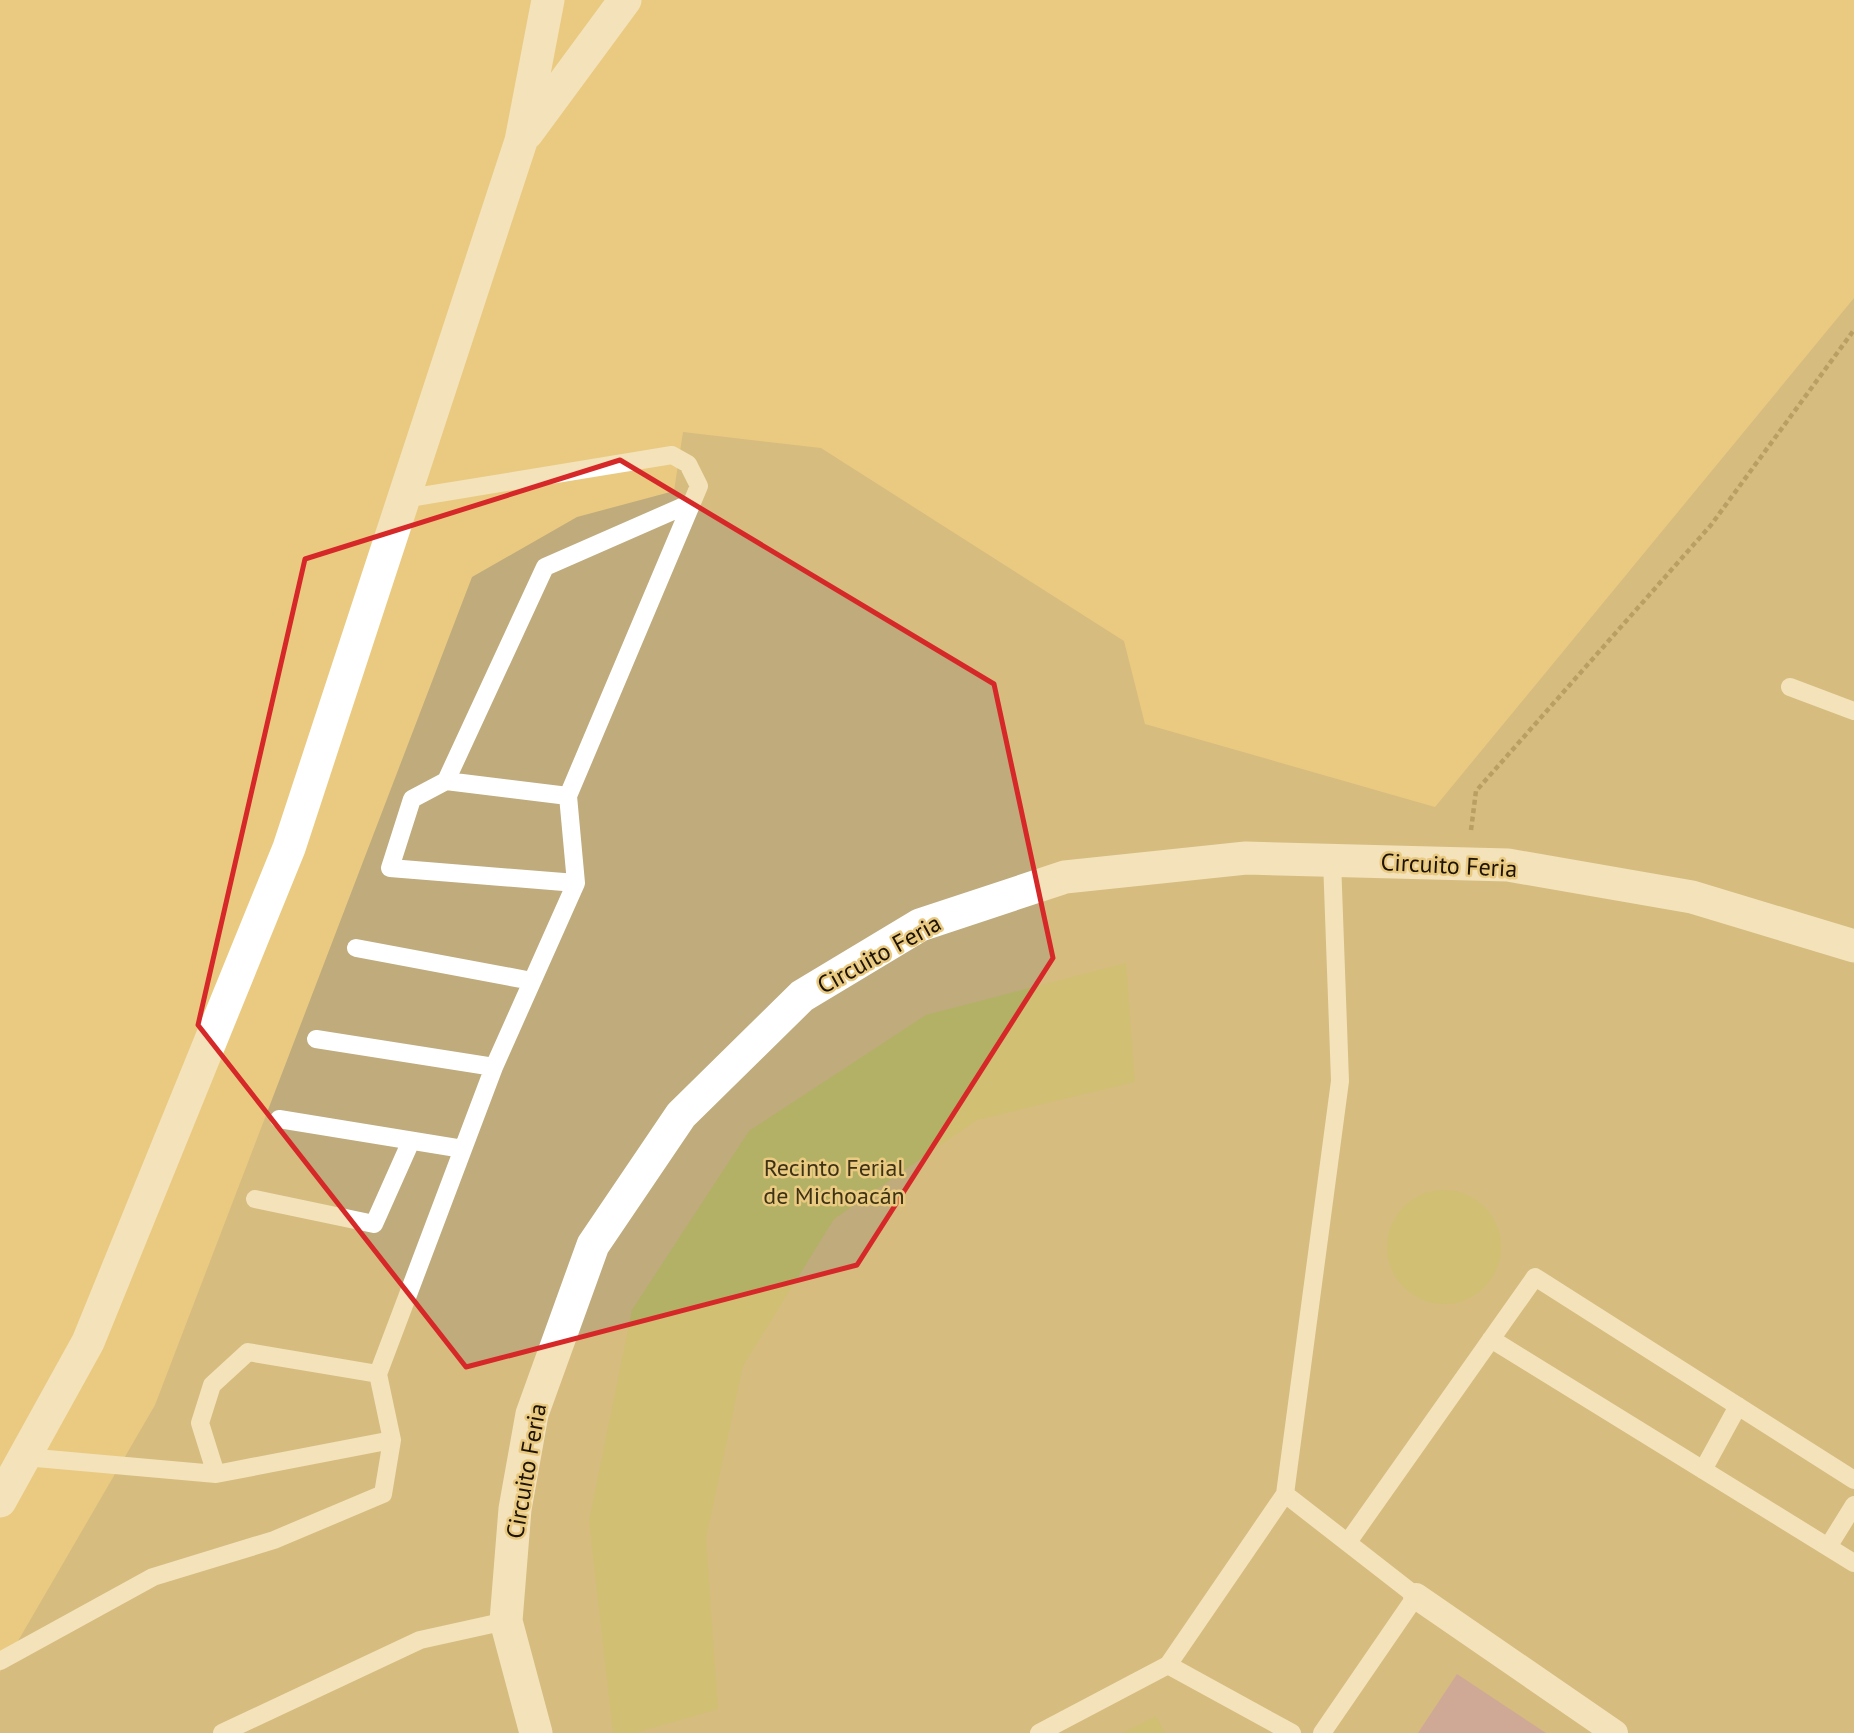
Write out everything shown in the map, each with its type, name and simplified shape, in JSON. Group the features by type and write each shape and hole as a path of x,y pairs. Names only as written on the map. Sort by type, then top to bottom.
{"street":[{"path":"0,1501 88,1342 289,848 521,141 548,0"},
{"path":"521,141 625,0"},
{"name":"Circuito Feria","path":"536,1733 506,1621 515,1509 532,1413 593,1245 681,1115 802,996 920,925 1065,877 1246,858 1508,865 1692,897 1854,946"},
{"path":"1416,1597 1615,1733"}],"lane":[{"path":"0,1661 153,1577 274,1540 383,1494 392,1440 378,1374 494,1067 576,883 568,796 699,486 688,464 672,455 404,499"},
{"path":"446,781 545,567 691,503"},
{"path":"1790,687 1854,711"},
{"path":"568,796 446,781 412,799 390,868 576,883"},
{"path":"1039,1733 1168,1665 1285,1494 1340,1081 1332,860"},
{"path":"356,948 532,981"},
{"path":"316,1039 494,1067"},
{"path":"279,1119 463,1149"},
{"path":"255,1199 374,1224 411,1141"},
{"path":"1348,1542 1535,1277 1854,1480"},
{"path":"1491,1339 1854,1563"},
{"path":"216,1474 200,1423 212,1385 248,1352 378,1374"},
{"path":"1703,1470 1738,1406"},
{"path":"25,1457 216,1474 392,1440"},
{"path":"1285,1494 1416,1597 1322,1733"},
{"path":"1828,1547 1854,1505"},
{"path":"222,1733 420,1640 506,1621"},
{"path":"1168,1665 1293,1733"}],"path":[{"path":"1468,863 1476,791 1711,525 1854,330"}],"highlighted area":[{"path":"620,460 994,684 1053,958 857,1265 466,1367 198,1025 305,559"}],"green space":[{"name":"Recinto Ferial de Michoacán","path":"1854,298 1854,1733 0,1733 0,1672 155,1405 472,577 577,517 674,491 683,432 821,448 1124,641 1145,724 1435,807"}],"shaded area":[{"path":"1457,1674 1546,1733 1418,1733"}],"building":[{"path":"1126,963 1135,1082 977,1120 834,1219 743,1366 706,1538 718,1709 635,1733 613,1733 589,1521 632,1310 749,1131 926,1015"},
{"path":"1444,1190 1466,1194 1484,1207 1497,1225 1501,1247 1497,1269 1484,1287 1466,1300 1444,1304 1422,1300 1404,1287 1391,1269 1387,1247 1391,1225 1404,1207 1422,1194"},
{"path":"1156,1716 1165,1733 1122,1733"}]}
